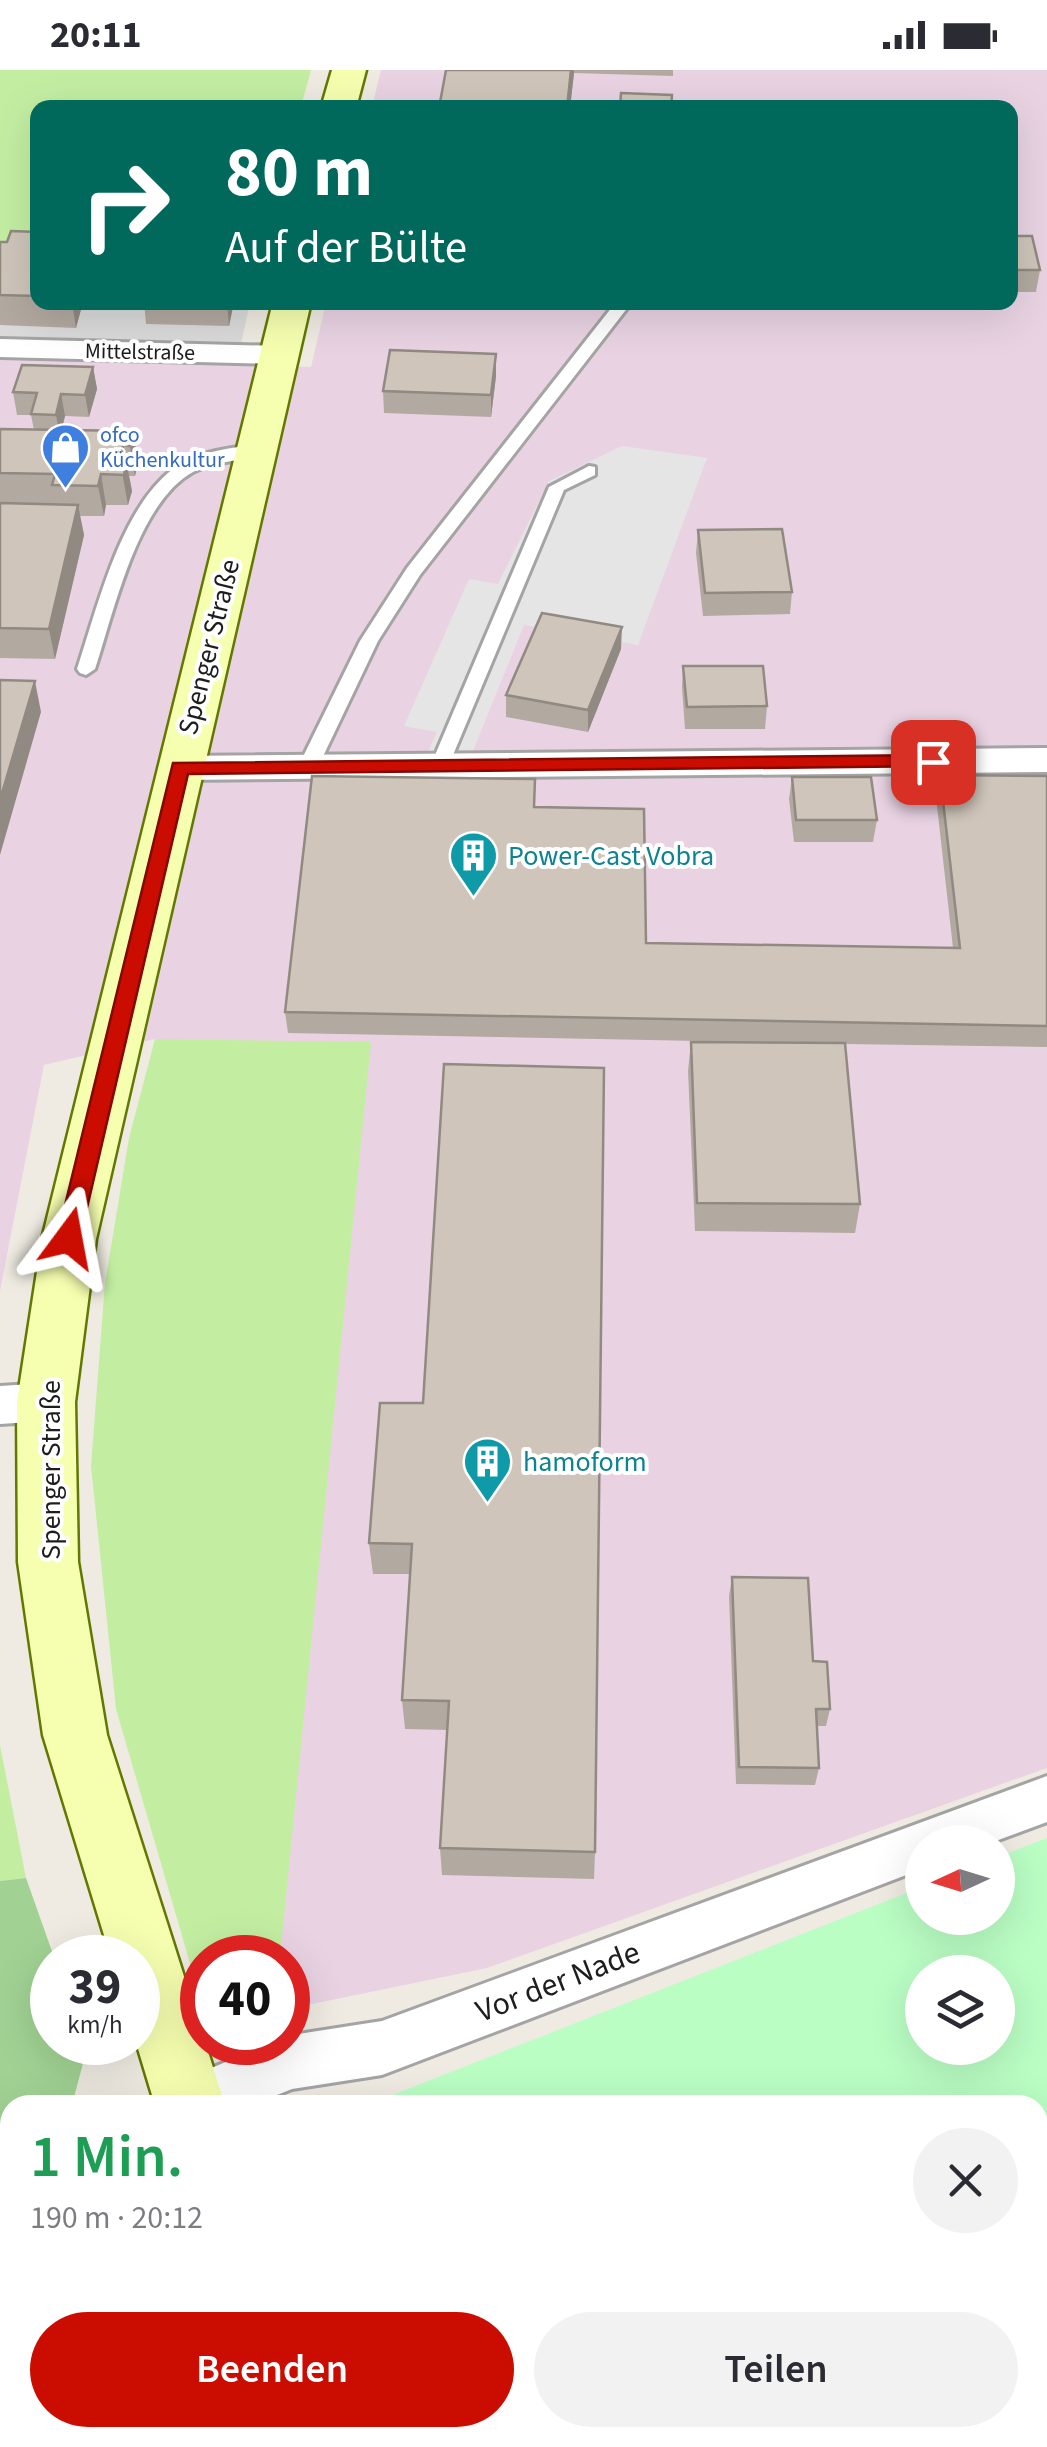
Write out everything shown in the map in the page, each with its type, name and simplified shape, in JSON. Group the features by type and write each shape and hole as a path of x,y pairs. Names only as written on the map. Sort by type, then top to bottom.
{"street":[{"path":"340,100 349,70"},
{"name":"Spenger Straße","path":"187,2095 75,1735 23,1403 69,1238 290,310"},
{"name":"Mittelstraße","path":"0,348 280,355"},
{"path":"180,768 1047,760"},
{"path":"976,1825 1047,1799"},
{"name":"Vor der Nade","path":"212,2095 292,2062 382,2048 905,1851"}],"lane":[{"path":"307,768 369,641 413,572 619,310"},
{"path":"86,669 132,538 172,478 224,452 257,450"},
{"path":"439,767 556,487 588,471"}],"shaded area":[{"path":"381,70 1047,70 1047,1768 487,1968 310,2004 310,1935 277,1935 155,1039 44,1065 0,1291 0,358 311,367 324,310 1018,310 1018,100 374,100"},
{"path":"0,248 30,291 30,310 248,310 241,344 0,339"},
{"path":"622,446 707,458 638,645 524,625 472,753 427,754 437,732 404,726 469,579 498,584 549,481"}],"green space":[{"path":"0,70 311,70 303,100 30,100 30,247 0,248"},
{"path":"155,1039 371,1042 282,1935 182,1935 116,1709 91,1466 105,1283 129,1138"},
{"path":"0,1745 26,1878 0,1881"},
{"path":"1047,1838 1047,2095 392,2095 905,1894 905,1935 1015,1935 1015,1850"},
{"path":"26,1878 46,1935 30,1935 30,2065 83,2065 75,2095 0,2095 0,1881"}],"building":[{"path":"446,70 571,70 568,100 440,100"},
{"path":"621,93 672,95 672,100 621,100"},
{"path":"11,231 30,232 30,296 0,295 0,242 7,242"},
{"path":"1018,236 1032,236 1040,270 1018,270"},
{"path":"390,350 496,354 491,395 383,391"},
{"path":"22,365 93,367 85,395 61,394 56,415 31,414 37,393 13,392"},
{"path":"0,429 133,431 130,446 123,445 120,461 127,461 124,475 101,474 98,486 52,485 55,474 0,473"},
{"path":"0,503 78,505 49,629 0,628"},
{"path":"782,529 792,592 705,593 698,530"},
{"path":"542,613 622,627 588,710 506,695"},
{"path":"683,666 763,666 767,706 687,707"},
{"path":"0,680 35,681 0,800"},
{"name":"Power-Cast Vobra","path":"940,775 1047,776 1047,1026 285,1012 312,776 535,779 534,807 644,809 646,943 960,948"},
{"path":"792,777 871,777 877,820 796,820"},
{"path":"691,1042 845,1043 860,1204 697,1203"},
{"name":"hamoform","path":"444,1064 604,1068 595,1852 440,1848 449,1701 402,1700 412,1544 369,1543 380,1403 423,1403"},
{"path":"732,1577 808,1578 813,1661 827,1662 830,1709 816,1709 819,1768 739,1767"}],"place":[{"name":"ofco Küchenkultur","path":"65,490"},
{"name":"Power-Cast Vobra","path":"473,898"},
{"name":"hamoform","path":"488,1504"}],"route":[{"path":"69,1238 180,768 933,762"}]}
